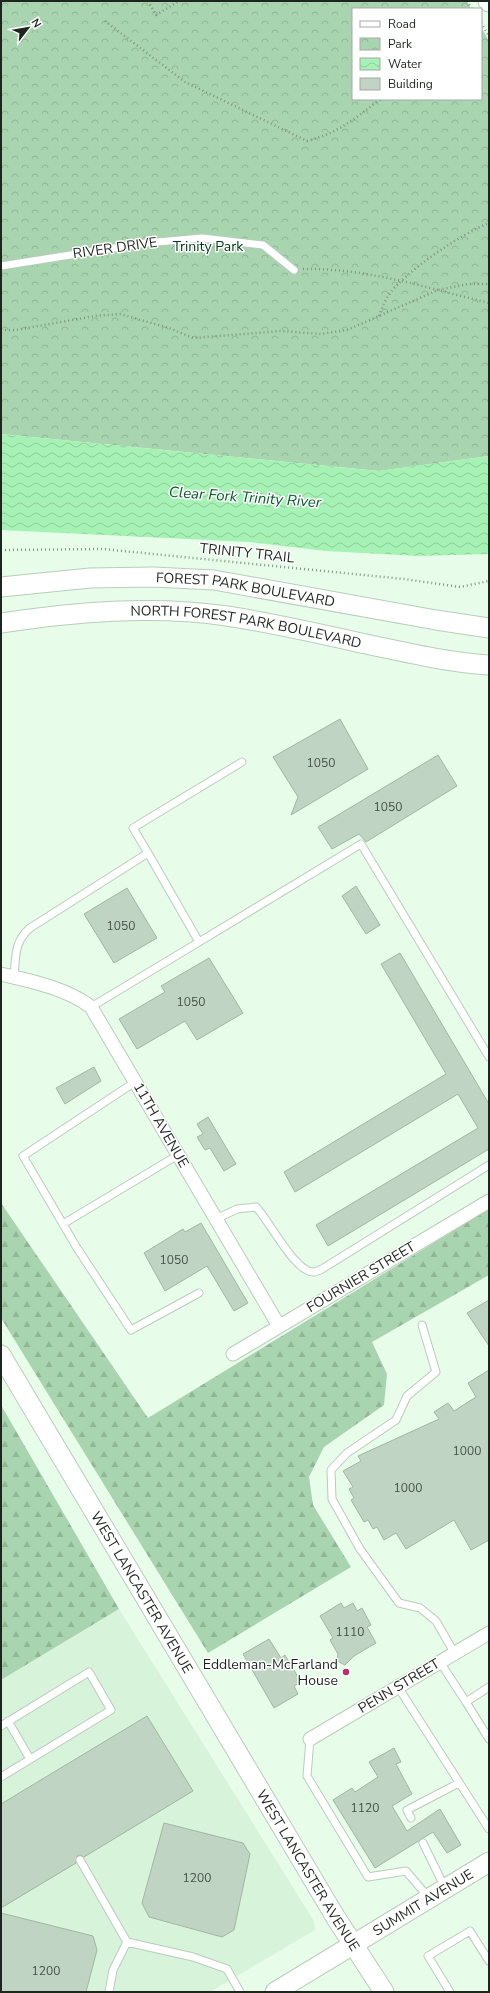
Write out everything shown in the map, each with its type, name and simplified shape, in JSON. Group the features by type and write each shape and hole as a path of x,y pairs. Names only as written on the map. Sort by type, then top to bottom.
{"main road":[{"name":"FOREST PARK BOULEVARD","path":"1,587 90,578 152,577 214,580 429,619 489,628"},
{"name":"NORTH FOREST PARK BOULEVARD","path":"1,623 49,616 102,611 198,613 226,616 314,632 444,661 489,665"},
{"name":"WEST LANCASTER AVENUE","path":"1,1355 352,1944 384,1992"},
{"name":"SUMMIT AVENUE","path":"278,1991 352,1944 489,1862"}],"street":[{"name":"11TH AVENUE","path":"7,975 79,998 91,1007 279,1326"},
{"name":"FOURNIER STREET","path":"233,1354 489,1201"},
{"name":"PENN STREET","path":"310,1740 489,1633"}],"lane":[{"name":"RIVER DRIVE","path":"1,266 146,243 202,238 263,245 294,270"},
{"path":"199,942 133,828 242,762"},
{"path":"91,1007 361,844 489,1057"},
{"path":"7,975 17,944 22,935 30,928 148,853"},
{"path":"135,1082 23,1156 63,1224 132,1330 199,1293"},
{"path":"63,1224 178,1155"},
{"path":"216,1219 237,1209 256,1207 263,1214 294,1258 306,1270 313,1272 322,1269 489,1165"},
{"path":"422,1325 436,1372 408,1396 396,1420 347,1453 331,1470 332,1499 360,1549 399,1603 420,1608 436,1621 454,1654"},
{"path":"440,1662 489,1739"},
{"path":"1,1726 89,1672 111,1710 1,1777"},
{"path":"398,1687 489,1829"},
{"path":"466,1702 489,1687"},
{"path":"8,1722 30,1759"},
{"path":"310,1740 308,1776 368,1877 406,1871 429,1898"},
{"path":"411,1818 407,1810 459,1783"},
{"path":"423,1843 445,1888"},
{"path":"80,1860 126,1942 193,1957 227,1969 240,1992"},
{"path":"450,1992 428,1956 470,1931 489,1961"},
{"path":"109,1992 113,1970 126,1942"}],"path":[{"path":"148,1 156,15 179,1"},
{"path":"105,21 186,82 307,141 325,136 340,129 380,100"},
{"path":"483,29 489,36"},
{"path":"379,316 387,297 403,280 431,256 480,226 489,223"},
{"path":"294,270 333,269 403,280 489,303"},
{"path":"1,330 16,330 95,316 120,314 169,328 193,338 281,331 321,334 347,330 438,290 468,284 489,284"},
{"name":"TRINITY TRAIL","path":"1,550 103,549 404,579 460,587 489,581"}],"shaded area":[{"path":"119,1609 314,1921 315,1930 210,1992 1,1992 1,1680"}],"green space":[{"name":"Trinity Park","path":"1,1 467,1 470,8 352,8 352,100 482,100 482,29 489,41 489,456 379,471 1,434"},
{"path":"1,1203 148,1418 489,1209 489,1275 372,1342 387,1374 384,1405 324,1447 309,1477 313,1505 351,1567 208,1653 1,1318"},
{"path":"1,1405 119,1609 1,1680"}],"water":[{"name":"Clear Fork Trinity River","path":"1,434 378,471 489,456 489,554 419,556 326,551 249,542 1,530"}],"building":[{"path":"340,719 368,769 291,815 298,797 273,757"},
{"path":"438,755 457,786 366,842 359,834 332,849 318,827"},
{"path":"356,886 380,925 366,934 342,896"},
{"path":"127,888 157,938 114,963 84,914"},
{"path":"400,953 489,1104 489,1149 328,1246 316,1225 478,1128 458,1094 295,1192 284,1172 446,1074 381,964"},
{"path":"209,958 243,1013 197,1040 185,1021 137,1049 119,1019 165,992 161,986"},
{"path":"94,1067 101,1081 65,1104 56,1088"},
{"path":"208,1117 236,1164 224,1171 210,1148 205,1150 197,1137 203,1134 197,1124"},
{"path":"201,1223 248,1303 234,1311 207,1266 165,1291 144,1253 183,1229 185,1232"},
{"path":"489,1300 489,1346 467,1313"},
{"path":"489,1370 489,1540 471,1550 454,1520 406,1549 396,1533 384,1540 377,1527 373,1529 368,1520 364,1522 351,1500 354,1498 349,1489 353,1487 343,1471 361,1461 358,1456 439,1419 434,1412 448,1403 454,1411 476,1397 468,1383"},
{"path":"341,1603 344,1608 353,1603 357,1611 362,1608 371,1625 367,1627 376,1643 354,1656 345,1665 337,1661 338,1654 330,1640 333,1638 320,1616"},
{"path":"269,1639 281,1658 285,1655 301,1682 294,1686 298,1694 274,1708 243,1654"},
{"path":"147,1716 193,1791 84,1857 80,1855 77,1856 76,1863 1,1908 1,1804"},
{"path":"394,1748 401,1762 396,1764 412,1794 392,1806 407,1831 440,1809 461,1845 447,1853 433,1832 375,1868 333,1800 352,1788 355,1792 378,1777 369,1762"},
{"path":"164,1823 243,1843 250,1854 234,1930 222,1937 149,1917 142,1903"},
{"path":"1,1913 93,1936 97,1950 86,1992 1,1992"}],"place":[{"name":"Eddleman-McFarland House","path":"346,1672"}]}
